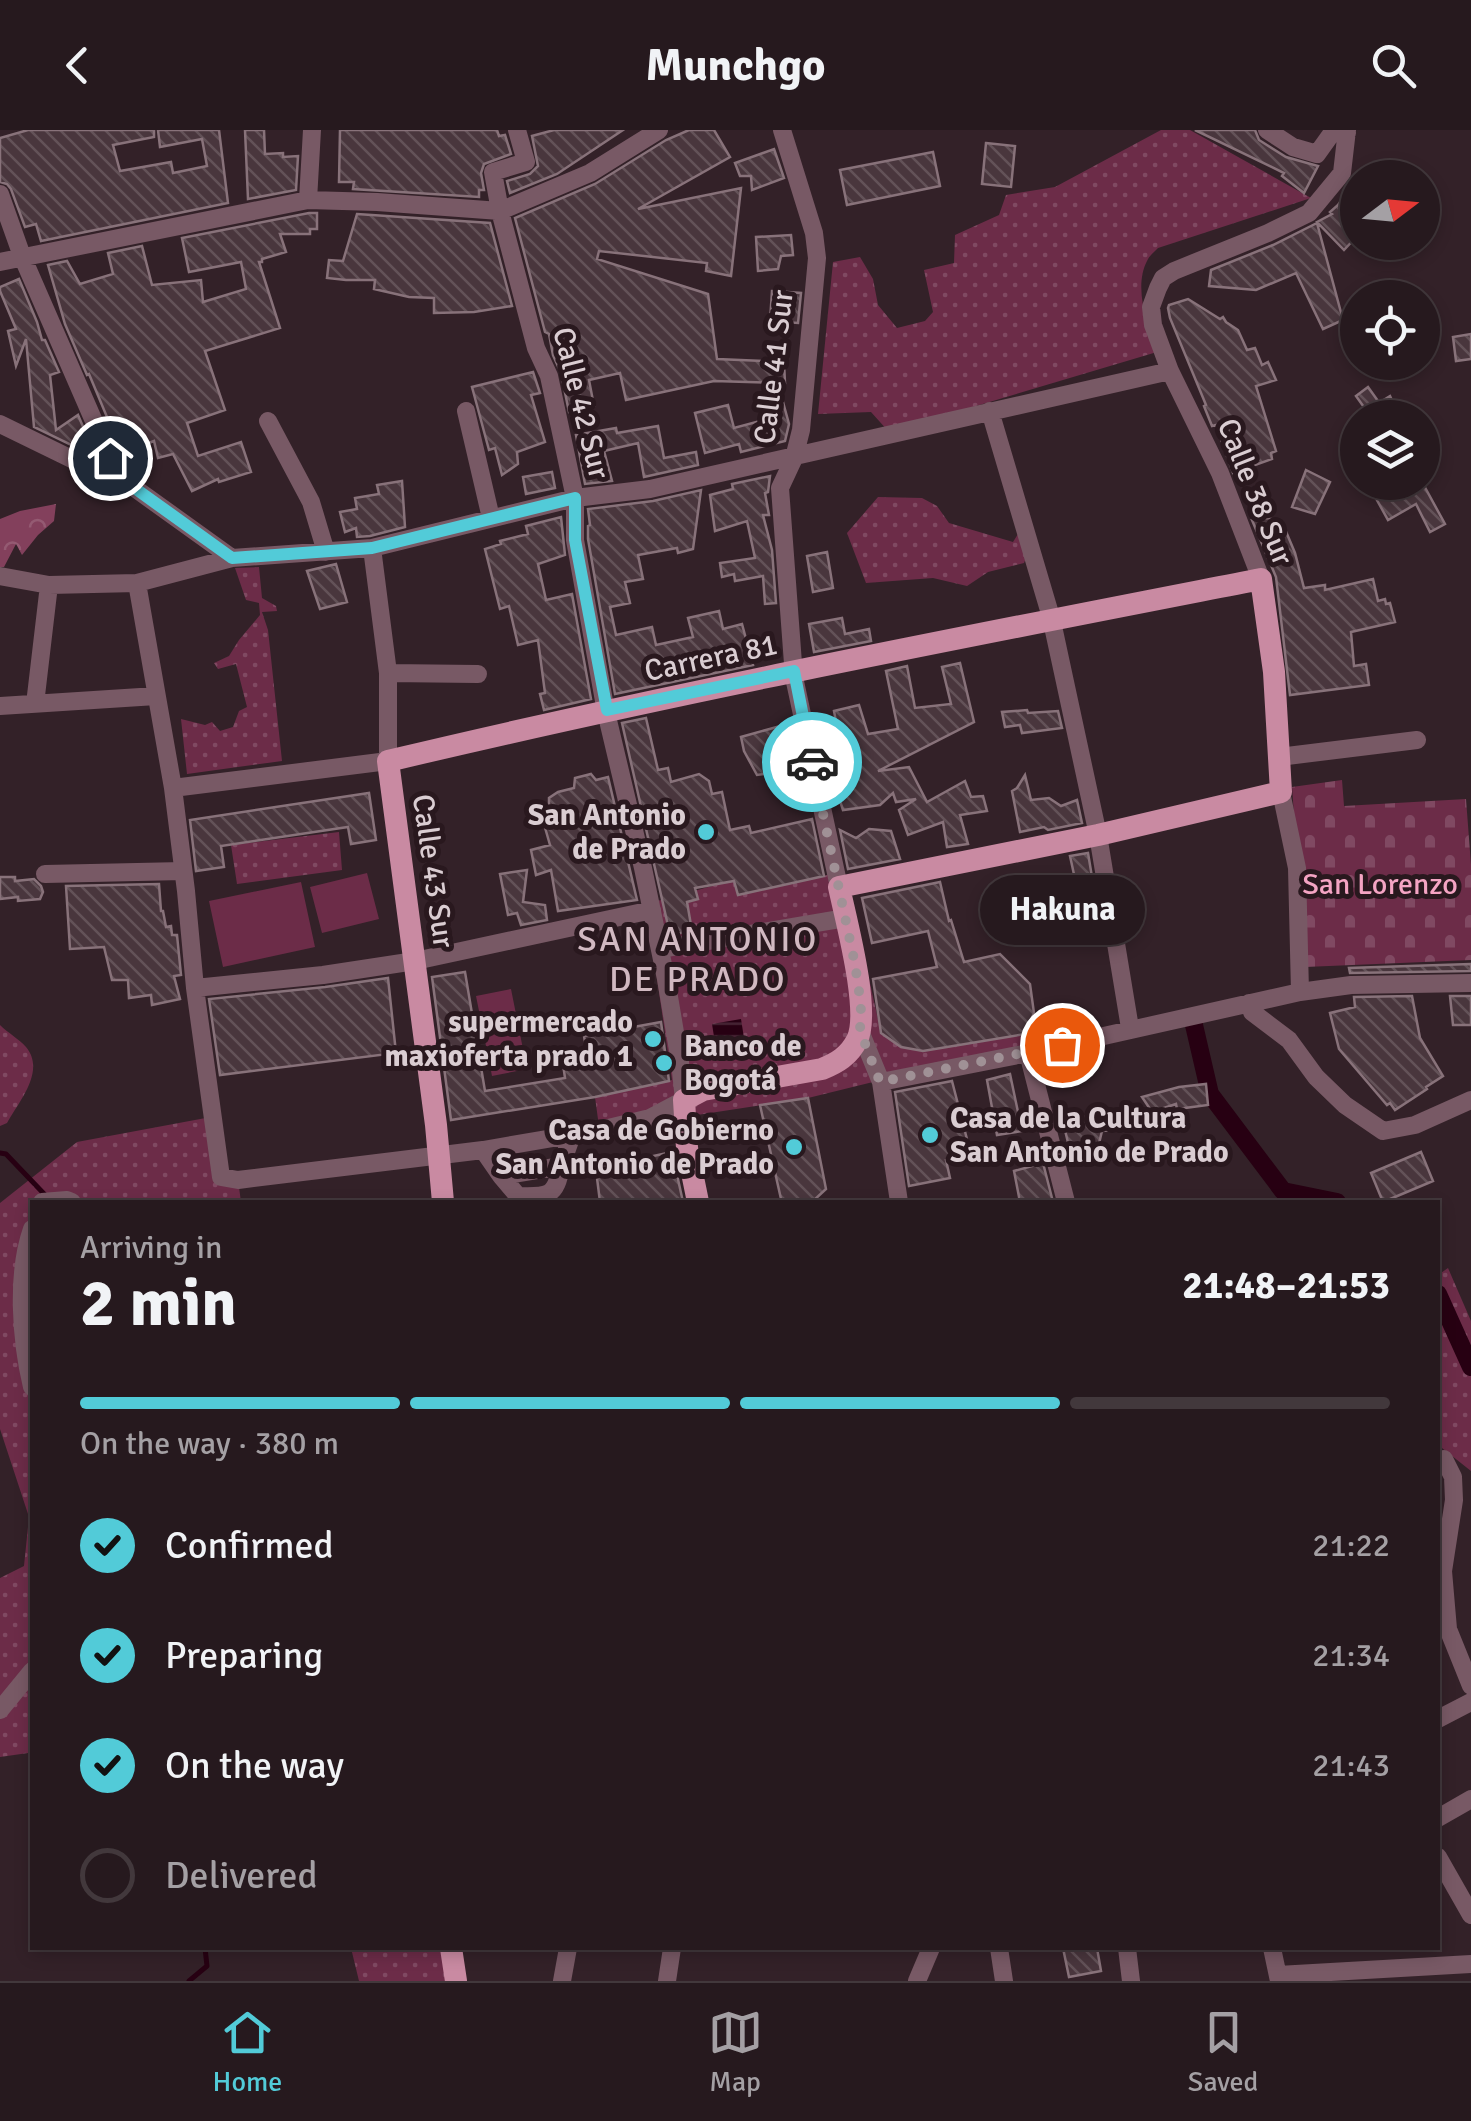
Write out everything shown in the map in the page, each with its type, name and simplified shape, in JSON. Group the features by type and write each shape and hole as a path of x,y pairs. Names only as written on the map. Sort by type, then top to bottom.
{"main road":[{"name":"Carrera 81","path":"388,762 794,671 1261,580"},
{"name":"Calle 38 Sur","path":"1261,580 1274,672 1281,792"},
{"name":"Calle 43 Sur","path":"388,762 443,1200"},
{"path":"839,887 1098,835 1281,792"},
{"name":"Calle 41 Sur","path":"839,887 861,1005 860,1031"},
{"path":"684,1100 703,1090 822,1070 848,1054 860,1031"},
{"name":"Calle 42 Sur","path":"684,1100 686,1148 698,1200"},
{"path":"452,1950 456,1981"}],"street":[{"path":"308,200 312,130"},
{"name":"Calle 42 Sur","path":"517,130 526,162 493,172 536,348 549,376 575,498 575,540 607,710 660,949 684,1100"},
{"path":"0,262 308,200 500,210 590,172 659,130"},
{"name":"Calle 41 Sur","path":"782,130 818,258 802,430 780,488 794,671 839,887"},
{"path":"1266,130 1293,147 1317,154 1332,133 1343,132"},
{"name":"Calle 38 Sur","path":"1261,580 1220,472 1170,371 1153,325 1151,307 1164,278 1174,271 1310,213 1342,173 1343,132"},
{"path":"0,194 22,256 110,458 129,484"},
{"path":"0,576 49,586 137,583 232,558 372,548 575,498 650,489 1170,371"},
{"path":"466,412 491,518"},
{"path":"990,412 1051,620 1098,835 1130,1028"},
{"path":"268,421 311,502 326,552"},
{"path":"0,424 129,484 232,558"},
{"name":"Calle 43 Sur","path":"372,548 388,673 388,762"},
{"path":"137,583 173,788 221,1177 238,1180 483,1150 650,1118 684,1100"},
{"path":"35,704 49,586"},
{"path":"388,673 478,674"},
{"path":"0,706 156,696"},
{"path":"1279,757 1417,740"},
{"name":"Carrera 81","path":"173,788 388,762"},
{"name":"Calle 38 Sur","path":"1281,792 1297,868 1300,992"},
{"path":"45,874 184,871"},
{"path":"195,988 415,961 652,910"},
{"path":"660,949 846,918"},
{"path":"836,1064 878,1076 1028,1053 1300,992 1351,986 1471,983"},
{"path":"1249,1003 1252,1012 1289,1040 1316,1077 1345,1105 1384,1131 1415,1125 1471,1100"},
{"name":"Calle 41 Sur","path":"860,1031 878,1076 899,1200"},
{"path":"1028,1053 1065,1200"},
{"path":"483,1150 501,1176 561,1166 572,1135"},
{"path":"30,1235 25,1250 22,1338 30,1377"},
{"path":"1444,1460 1453,1477 1454,1500 1443,1571 1448,1629 1471,1686"},
{"path":"1451,1518 1471,1520"},
{"path":"0,1710 30,1673"},
{"path":"1440,1718 1471,1702"},
{"path":"1440,1817 1471,1800"},
{"path":"1440,1861 1471,1915"},
{"path":"562,1981 568,1950"},
{"path":"667,1981 672,1950"},
{"path":"917,1981 930,1950"},
{"path":"1000,1950 1004,1981"},
{"path":"1127,1950 1131,1981"},
{"path":"1272,1950 1278,1978 1471,1964"}],"green space":[{"path":"1161,130 1190,130 1311,198 1158,248 1153,253 1141,283 1146,319 1157,352 889,432 871,412 818,414 833,262 860,257 873,279 878,305 897,328 925,321 933,312 924,270 954,263 955,235 999,215 1006,195 1055,187"},
{"path":"878,497 922,498 937,506 949,523 1013,542 1021,529 1030,548 1024,563 988,572 967,586 933,578 866,583 847,533"},
{"path":"56,504 54,521 22,555 16,544 4,567 0,567 0,519"},
{"path":"259,567 262,598 276,606 277,611 262,612 268,630 282,761 187,774 181,719 205,725 212,722 220,731 233,727 239,711 247,707 236,664 218,669 214,663 229,656 260,615 259,603 246,600 235,568"},
{"name":"San Lorenzo","path":"1342,780 1344,806 1466,799 1471,960 1305,967 1292,787"},
{"path":"339,832 342,870 237,884 231,845"},
{"path":"367,873 379,919 322,933 310,887"},
{"path":"836,873 851,897 881,1033 1025,1034 1028,1053 808,1098 697,1115 700,1134 678,1138 669,1128 629,1128 600,1134 595,1097 672,1080 648,918 657,901 734,881 739,895"},
{"path":"301,882 315,947 223,967 209,901"},
{"path":"511,989 527,1069 492,1076 476,996"},
{"path":"0,1025 26,1047 33,1066 24,1096 7,1123 0,1126"},
{"path":"211,1117 218,1168 238,1180 241,1200 30,1200 30,1750 0,1757 0,1578 24,1566 29,1517 0,1429 0,1203 77,1142"},
{"path":"1448,1268 1471,1321 1471,1471 1442,1448 1440,1274"},
{"path":"351,1950 445,1950 449,1981 359,1981"}],"shaded area":[{"path":"741,1019 744,1038 715,1043 712,1024"}],"building":[{"path":"28,130 154,130 154,137 113,145 120,171 171,162 173,173 207,166 202,139 160,147 158,130 219,130 228,203 41,241 36,224 25,227 11,189 0,182 0,138"},
{"path":"245,130 264,130 265,154 298,156 296,190 248,199"},
{"path":"340,130 497,130 499,136 505,135 511,154 484,164 484,190 479,190 479,197 353,189 354,182 339,182"},
{"path":"554,130 623,130 557,174 510,193 507,181 530,174 538,166 532,136"},
{"path":"689,130 714,130 730,157 638,209 741,188 731,276 706,271 707,263 599,251 597,259 708,294 717,359 784,362 785,383 714,381 626,400 620,373 589,380 594,406 569,412 515,218 595,184"},
{"path":"1195,130 1255,130 1259,140 1286,157 1318,166 1304,193 1282,176 1284,173"},
{"path":"986,143 1015,146 1011,187 982,184"},
{"path":"774,149 784,178 752,190 751,176 740,176 735,163"},
{"path":"933,152 940,186 847,205 840,170"},
{"path":"1340,202 1340,246 1317,222 1332,214"},
{"path":"317,213 317,229 310,229 310,234 280,234 286,252 259,262 280,328 205,351 225,410 187,423 198,456 241,442 251,472 219,482 218,479 192,491 173,454 158,458 154,441 122,453 65,324 48,265 67,261 80,284 113,274 108,253 142,246 152,285 201,280 203,302 246,289 241,262 189,272 182,238"},
{"path":"357,214 490,223 512,306 434,313 434,298 374,289 375,280 327,278 329,260 343,261"},
{"path":"1317,223 1340,321 1323,329 1296,273 1256,290 1209,286 1211,270"},
{"path":"791,235 793,255 781,256 778,269 758,271 756,237"},
{"path":"19,279 59,372 50,375 56,430 78,415 96,457 34,427 26,339 16,366 8,331 16,329 0,291 0,287"},
{"path":"772,291 801,293 798,323 770,321"},
{"path":"1188,299 1220,319 1223,317 1238,330 1247,350 1255,348 1262,365 1268,362 1276,380 1256,386 1276,451 1271,453 1272,459 1233,473 1170,318 1169,305"},
{"path":"1471,334 1471,359 1456,361 1453,337"},
{"path":"533,372 540,393 531,395 545,442 517,452 518,464 502,475 495,448 489,450 472,387"},
{"path":"1368,387 1377,400 1359,400 1356,396"},
{"path":"780,391 789,424 785,441 741,452 739,444 705,453 695,413 728,405 734,428 764,420 759,397"},
{"path":"658,426 664,458 696,452 698,465 644,477 638,443 604,451 612,481 585,484 576,435"},
{"path":"1306,470 1330,482 1315,514 1292,507"},
{"path":"552,472 555,488 526,494 523,477"},
{"path":"770,476 765,493 769,515 763,515 772,550 776,603 765,604 763,576 735,581 734,574 722,577 720,563 755,558 747,521 715,531 710,495 733,489 732,484"},
{"path":"402,481 405,527 370,536 357,537 356,528 345,532 340,512 357,509 355,498 379,494 377,485"},
{"path":"701,490 693,549 638,555 643,579 625,582 630,603 610,607 616,635 652,627 656,645 693,637 688,618 719,611 723,629 742,624 753,665 615,694 588,539 588,509"},
{"path":"1377,500 1432,500 1445,524 1430,532 1416,504 1388,520"},
{"path":"561,517 565,555 538,564 546,600 572,594 591,699 544,710 538,640 518,645 509,606 500,609 485,549 528,534 526,526"},
{"path":"1268,518 1282,522 1304,588 1325,585 1325,590 1373,579 1378,601 1385,599 1386,604 1390,603 1395,622 1351,632 1354,666 1366,664 1369,685 1290,695 1276,577 1252,520"},
{"path":"827,552 833,588 813,592 807,556"},
{"path":"336,564 347,602 320,609 307,571"},
{"path":"842,618 845,634 869,629 871,641 814,652 809,624"},
{"path":"960,663 974,722 878,771 909,767 927,802 965,781 971,797 983,796 987,811 960,815 968,844 947,847 943,822 908,835 899,810 916,799 896,802 893,793 880,805 843,810 839,798 845,788 836,772 829,741 849,737 836,722 834,711 859,705 868,734 898,729 886,671 907,666 915,708 951,704 942,667"},
{"path":"1058,711 1062,728 1022,733 1020,725 1005,727 1002,712"},
{"path":"646,718 658,770 668,768 671,782 699,774 709,781 712,794 722,792 730,830 749,826 751,833 812,819 824,876 738,895 734,881 695,888 698,899 687,902 692,931 675,934 669,930 622,723"},
{"path":"791,723 802,775 781,782 779,772 757,775 741,737"},
{"path":"591,774 596,780 608,777 637,900 558,911 551,870 536,875 531,850 550,845 540,810 549,807 549,798 558,792 574,788 575,778"},
{"path":"1025,775 1031,800 1049,798 1061,806 1077,800 1082,823 1020,832 1012,791"},
{"path":"369,793 376,840 351,844 348,827 221,846 224,867 196,871 190,820"},
{"path":"869,829 891,831 900,859 848,869 840,830 856,838"},
{"path":"1088,853 1096,901 1080,902 1070,856"},
{"path":"527,870 523,902 545,905 547,920 521,925 517,913 508,915 500,874"},
{"path":"0,877 15,877 15,881 34,879 43,892 40,899 0,899"},
{"path":"940,882 964,962 1000,954 1030,984 1034,1013 1025,1034 923,1051 901,1047 881,1033 873,979 937,967 928,931 872,943 862,898"},
{"path":"159,884 166,927 171,926 172,935 177,935 181,975 174,976 180,999 152,1005 151,995 129,998 128,980 112,980 104,947 70,949 66,886"},
{"path":"1056,905 1058,919 1028,926 1025,912"},
{"path":"1471,964 1471,971 1350,973 1349,968"},
{"path":"465,972 485,1091 565,1078 563,1064 588,1060 584,1036 661,1022 669,1081 451,1120 432,977"},
{"path":"388,978 396,1053 220,1075 209,999"},
{"path":"1412,996 1420,1038 1443,1076 1395,1110 1339,1049 1330,1013 1355,1007 1354,997"},
{"path":"1450,996 1471,996 1471,1025 1453,1025"},
{"path":"1010,1074 1022,1131 997,1135 987,1080"},
{"name":"Casa de la Cultura San Antonio de Prado","path":"952,1081 970,1151 946,1160 950,1178 909,1186 895,1092"},
{"path":"1206,1084 1208,1105 1177,1109 1176,1104 1152,1112 1142,1097 1179,1087"},
{"name":"Casa de Gobierno San Antonio de Prado","path":"808,1098 826,1189 814,1200 781,1199 760,1105"},
{"path":"1108,1111 1115,1130 1102,1131 1097,1152 1072,1159 1063,1122"},
{"path":"672,1152 683,1200 600,1200 595,1162 614,1158 616,1164"},
{"path":"1421,1152 1433,1181 1382,1200 1371,1173"},
{"path":"1043,1163 1052,1200 1020,1200 1014,1171"},
{"path":"1063,1950 1097,1950 1101,1971 1069,1977"}],"waterway":[{"path":"1194,1025 1210,1094 1283,1191 1327,1200"},
{"path":"0,1153 6,1154 48,1198"},
{"path":"1440,1298 1471,1367"},
{"path":"189,1981 207,1966 205,1950"}],"way so far":[{"path":"812,762 855,964 860,1031 880,1082 1062,1045"}],"place":[{"name":"San Antonio de Prado","path":"706,832"},
{"name":"supermercado maxioferta prado 1","path":"653,1039"},
{"name":"Hakuna","path":"1062,1045"},
{"name":"Banco de Bogotá","path":"664,1063"},
{"name":"Casa de la Cultura San Antonio de Prado","path":"930,1135"},
{"name":"Casa de Gobierno San Antonio de Prado","path":"794,1147"}],"district":[{"name":"SAN ANTONIO DE PRADO","path":"698,959"}],"route":[{"path":"110,458 129,484 232,558 372,548 575,498 575,540 607,710 794,671 812,762"}]}
